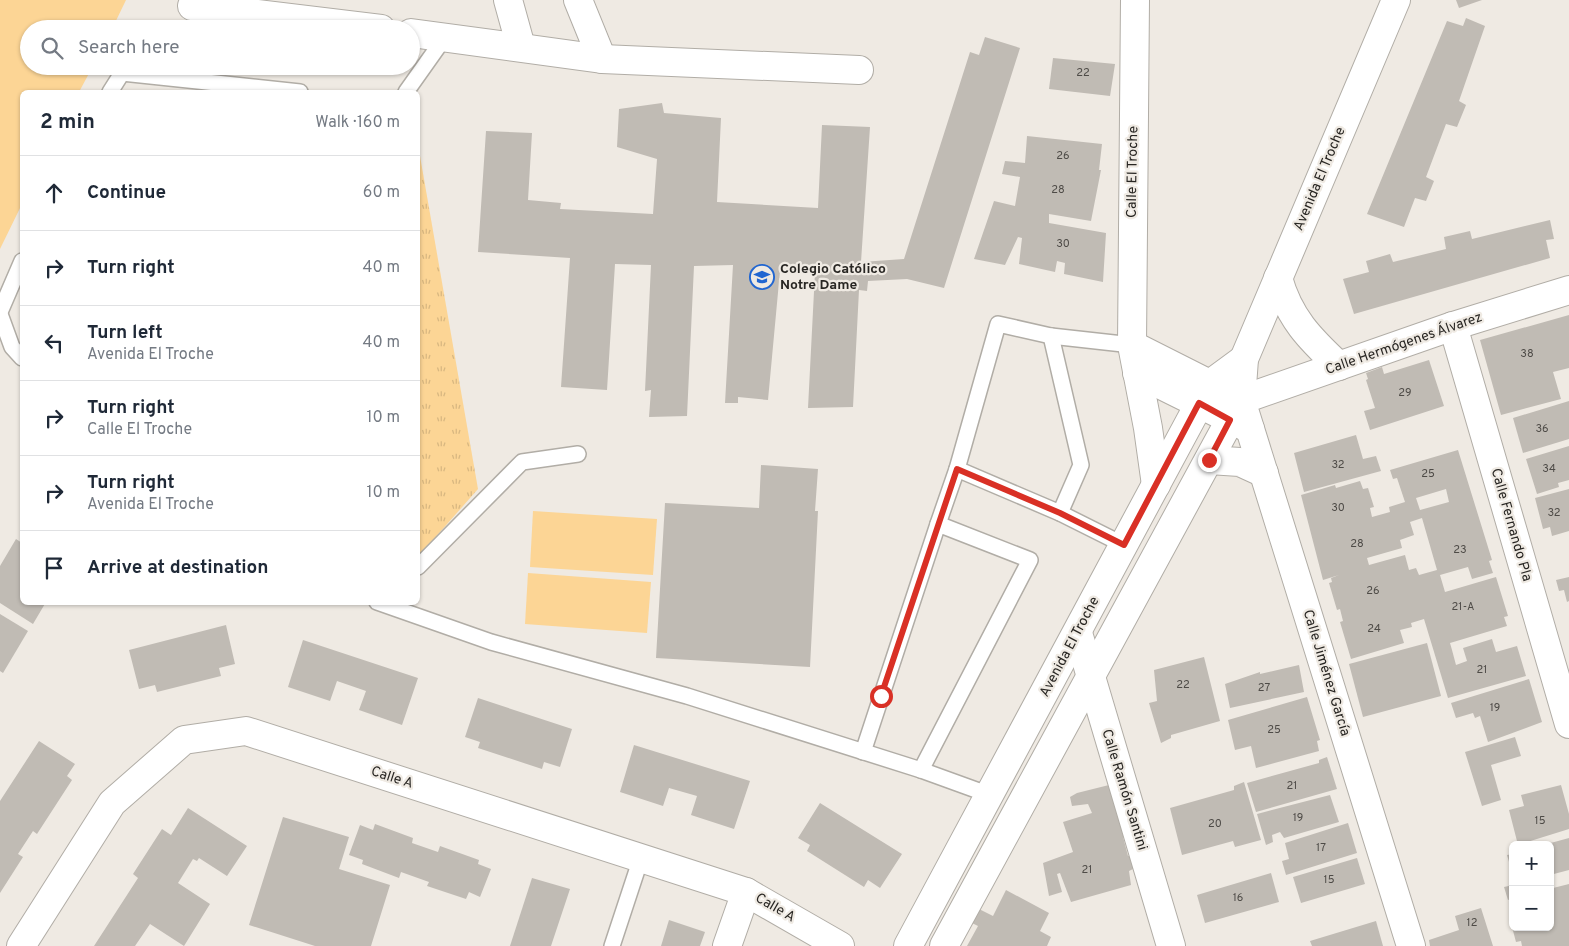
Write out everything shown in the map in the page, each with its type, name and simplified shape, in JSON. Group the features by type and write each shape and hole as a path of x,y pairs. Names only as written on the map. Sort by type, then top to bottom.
{"street":[{"path":"508,0 521,47"},
{"path":"578,0 602,59"},
{"name":"Calle El Troche","path":"1135,0 1132,345 1148,428 1156,485"},
{"name":"Avenida El Troche","path":"944,946 1209,460 1240,416 1244,359 1396,0"},
{"path":"192,6 307,20"},
{"path":"420,33 602,59 859,70"},
{"path":"1278,278 1283,296 1310,339 1339,366"},
{"name":"Calle Hermógenes Álvarez","path":"1240,416 1339,366 1453,326 1569,290"},
{"name":"Calle Fernando Pla","path":"1453,326 1569,724"},
{"path":"1132,345 1240,416"},
{"name":"Avenida El Troche","path":"908,946 1078,633 1204,394 1244,359"},
{"path":"1137,373 1204,394"},
{"name":"Calle Jiménez García","path":"1240,416 1264,473 1411,946"},
{"path":"1209,460 1240,462 1264,473"},
{"name":"Calle Ramón Santini","path":"1078,633 1171,946"},
{"name":"Calle A","path":"21,946 112,803 184,740 246,731 746,892 840,946"},
{"path":"727,946 746,892"}],"lane":[{"path":"420,72 445,37"},
{"path":"111,90 121,75"},
{"path":"141,75 281,90"},
{"path":"407,90 418,75"},
{"path":"20,266 0,313 12,347 20,356"},
{"path":"863,752 957,469 998,324 1051,336 1132,345"},
{"path":"1051,336 1081,464 1060,513"},
{"path":"420,565 522,462 578,454"},
{"path":"957,469 1060,513 1124,545"},
{"path":"921,770 1030,560 938,524"},
{"path":"387,605 491,642 687,696 921,770 990,795"},
{"path":"612,946 641,858"}],"green space":[{"path":"0,0 126,0 116,20 20,20 20,75 88,75 80,90 20,90 20,208 0,249"},
{"path":"420,156 478,489 420,555"},
{"path":"533,511 657,519 653,575 530,567"},
{"path":"528,573 651,582 647,633 525,624"}],"building":[{"path":"1456,0 1482,0 1459,8"},
{"path":"1466,18 1485,26 1459,101 1466,105 1457,127 1446,124 1426,177 1434,181 1426,201 1415,198 1404,227 1367,214 1447,21 1463,26"},
{"path":"985,37 1020,48 944,288 907,279 868,281 867,291 859,290 853,407 808,408 815,272 780,271 768,400 738,397 738,403 725,403 733,265 694,266 687,416 649,417 651,390 645,391 651,265 615,264 607,390 561,387 570,258 478,252 486,131 532,133 528,200 561,203 560,209 653,214 657,159 617,147 619,109 662,103 664,113 721,118 717,202 818,208 822,125 870,127 861,262 904,259 970,52 979,55"},
{"path":"1053,58 1115,64 1110,96 1049,89"},
{"path":"1027,136 1102,144 1099,170 1101,170 1091,221 1049,214 1049,223 1106,233 1103,282 1064,274 1065,263 1057,261 1055,272 1019,264 1022,238 1018,237 1005,265 974,259 994,201 1015,206 1020,177 1002,174 1005,161 1025,163"},
{"path":"1550,220 1554,239 1546,240 1550,258 1354,314 1343,279 1369,272 1366,261 1390,254 1393,262 1446,249 1444,237 1470,231 1472,239"},
{"path":"1569,315 1569,368 1553,372 1561,399 1501,415 1480,340"},
{"path":"1429,360 1444,406 1370,430 1364,411 1375,408 1366,380 1368,379 1366,373 1382,367 1384,374"},
{"path":"1569,401 1569,439 1523,453 1513,418"},
{"path":"1356,435 1363,459 1376,456 1381,471 1304,492 1294,453"},
{"path":"1569,446 1569,480 1558,483 1559,487 1537,494 1526,459"},
{"path":"1458,450 1492,560 1489,561 1493,573 1472,579 1468,567 1440,575 1445,592 1496,577 1508,616 1504,617 1507,626 1450,643 1456,665 1467,661 1463,648 1492,639 1496,652 1517,646 1526,676 1448,698 1424,619 1411,623 1412,627 1400,630 1404,643 1351,659 1340,622 1343,621 1340,609 1337,610 1329,583 1332,582 1331,578 1339,575 1323,580 1301,495 1335,485 1336,488 1360,481 1363,489 1368,488 1374,507 1370,508 1372,517 1390,512 1389,507 1405,502 1397,478 1393,479 1390,470","holes":["1446,489 1449,502 1420,510 1416,498","1422,518 1437,570 1419,575 1416,568 1409,570 1405,555 1369,565 1367,558 1402,548 1400,540 1414,535 1410,522"]},
{"path":"761,465 818,469 815,511 818,511 810,667 656,658 665,503 759,508"},
{"path":"1569,489 1569,531 1552,536 1550,527 1543,529 1535,498"},
{"path":"16,539 20,542 20,605 44,605 33,624 0,603 0,566"},
{"path":"1569,577 1569,601 1567,602 1564,590 1559,591 1556,580"},
{"path":"0,614 28,631 3,673 0,671"},
{"path":"226,625 235,664 219,668 221,676 157,692 155,685 139,689 129,650"},
{"path":"303,640 418,678 402,725 359,710 366,691 337,681 330,701 288,687"},
{"path":"1427,643 1441,696 1363,717 1349,664"},
{"path":"1204,657 1220,721 1171,735 1171,738 1161,743 1149,703 1157,701 1154,670"},
{"path":"1299,665 1304,692 1230,708 1225,684 1260,672 1260,674"},
{"path":"1529,679 1542,722 1488,742 1480,716 1475,718 1473,713 1456,718 1451,703"},
{"path":"1307,697 1320,740 1317,741 1319,751 1256,768 1251,746 1235,750 1228,720"},
{"path":"478,698 572,729 560,767 544,762 542,769 478,748 480,742 465,737"},
{"path":"1515,737 1521,756 1491,765 1501,800 1482,806 1465,752"},
{"path":"39,741 75,764 67,776 72,780 37,834 33,831 18,854 23,857 0,893 0,801"},
{"path":"634,745 750,781 734,829 691,815 697,796 669,788 663,806 620,792"},
{"path":"1327,757 1337,789 1256,812 1247,783 1319,763 1319,760"},
{"path":"1244,782 1261,840 1235,847 1233,841 1182,855 1170,808 1234,790 1234,786"},
{"path":"1109,785 1126,837 1123,837 1128,856 1131,855 1133,869 1129,871 1131,885 1071,902 1060,873 1057,874 1062,892 1049,896 1043,863 1073,852 1063,822 1092,813 1088,804 1072,806 1070,797 1077,793"},
{"path":"1561,785 1569,814 1569,829 1531,841 1517,841 1509,810 1524,806 1521,795"},
{"path":"1330,795 1339,822 1284,838 1280,832 1272,835 1273,842 1266,845 1257,814"},
{"path":"820,803 902,854 880,888 868,880 864,887 807,851 810,845 798,838"},
{"path":"188,808 247,846 227,876 199,858 197,861 193,859 178,883 210,904 184,946 150,924 135,946 94,946 138,878 133,874 162,829 171,835"},
{"path":"283,817 349,837 339,869 390,885 371,946 315,946 249,925"},
{"path":"1348,823 1357,853 1286,875 1282,861 1289,859 1285,843"},
{"path":"375,824 413,838 412,843 438,852 440,846 479,860 478,864 491,869 480,897 469,892 466,899 427,886 429,882 401,872 399,878 362,864 363,860 349,855 360,825 373,830"},
{"path":"1569,838 1569,870 1554,874 1554,842"},
{"path":"1357,858 1365,884 1301,903 1293,877"},
{"path":"1271,873 1279,902 1205,923 1197,895"},
{"path":"532,878 570,889 551,946 510,946"},
{"path":"1569,884 1569,946 1522,946 1521,941 1516,942 1513,931 1554,931 1554,888"},
{"path":"1509,886 1508,900 1504,887"},
{"path":"1006,890 1049,913 1040,931 1051,937 1047,946 967,946 978,926 970,922 977,908 993,916"},
{"path":"1481,908 1493,946 1430,946 1429,940 1459,930 1455,916"},
{"path":"669,920 705,932 700,946 661,946"},
{"path":"1376,921 1383,946 1312,946 1310,941"}],"place":[{"name":"Colegio Católico Notre Dame","path":"762,277"}],"route":[{"path":"881,696 957,469 1060,513 1124,545 1199,403 1230,420 1209,460"}]}
